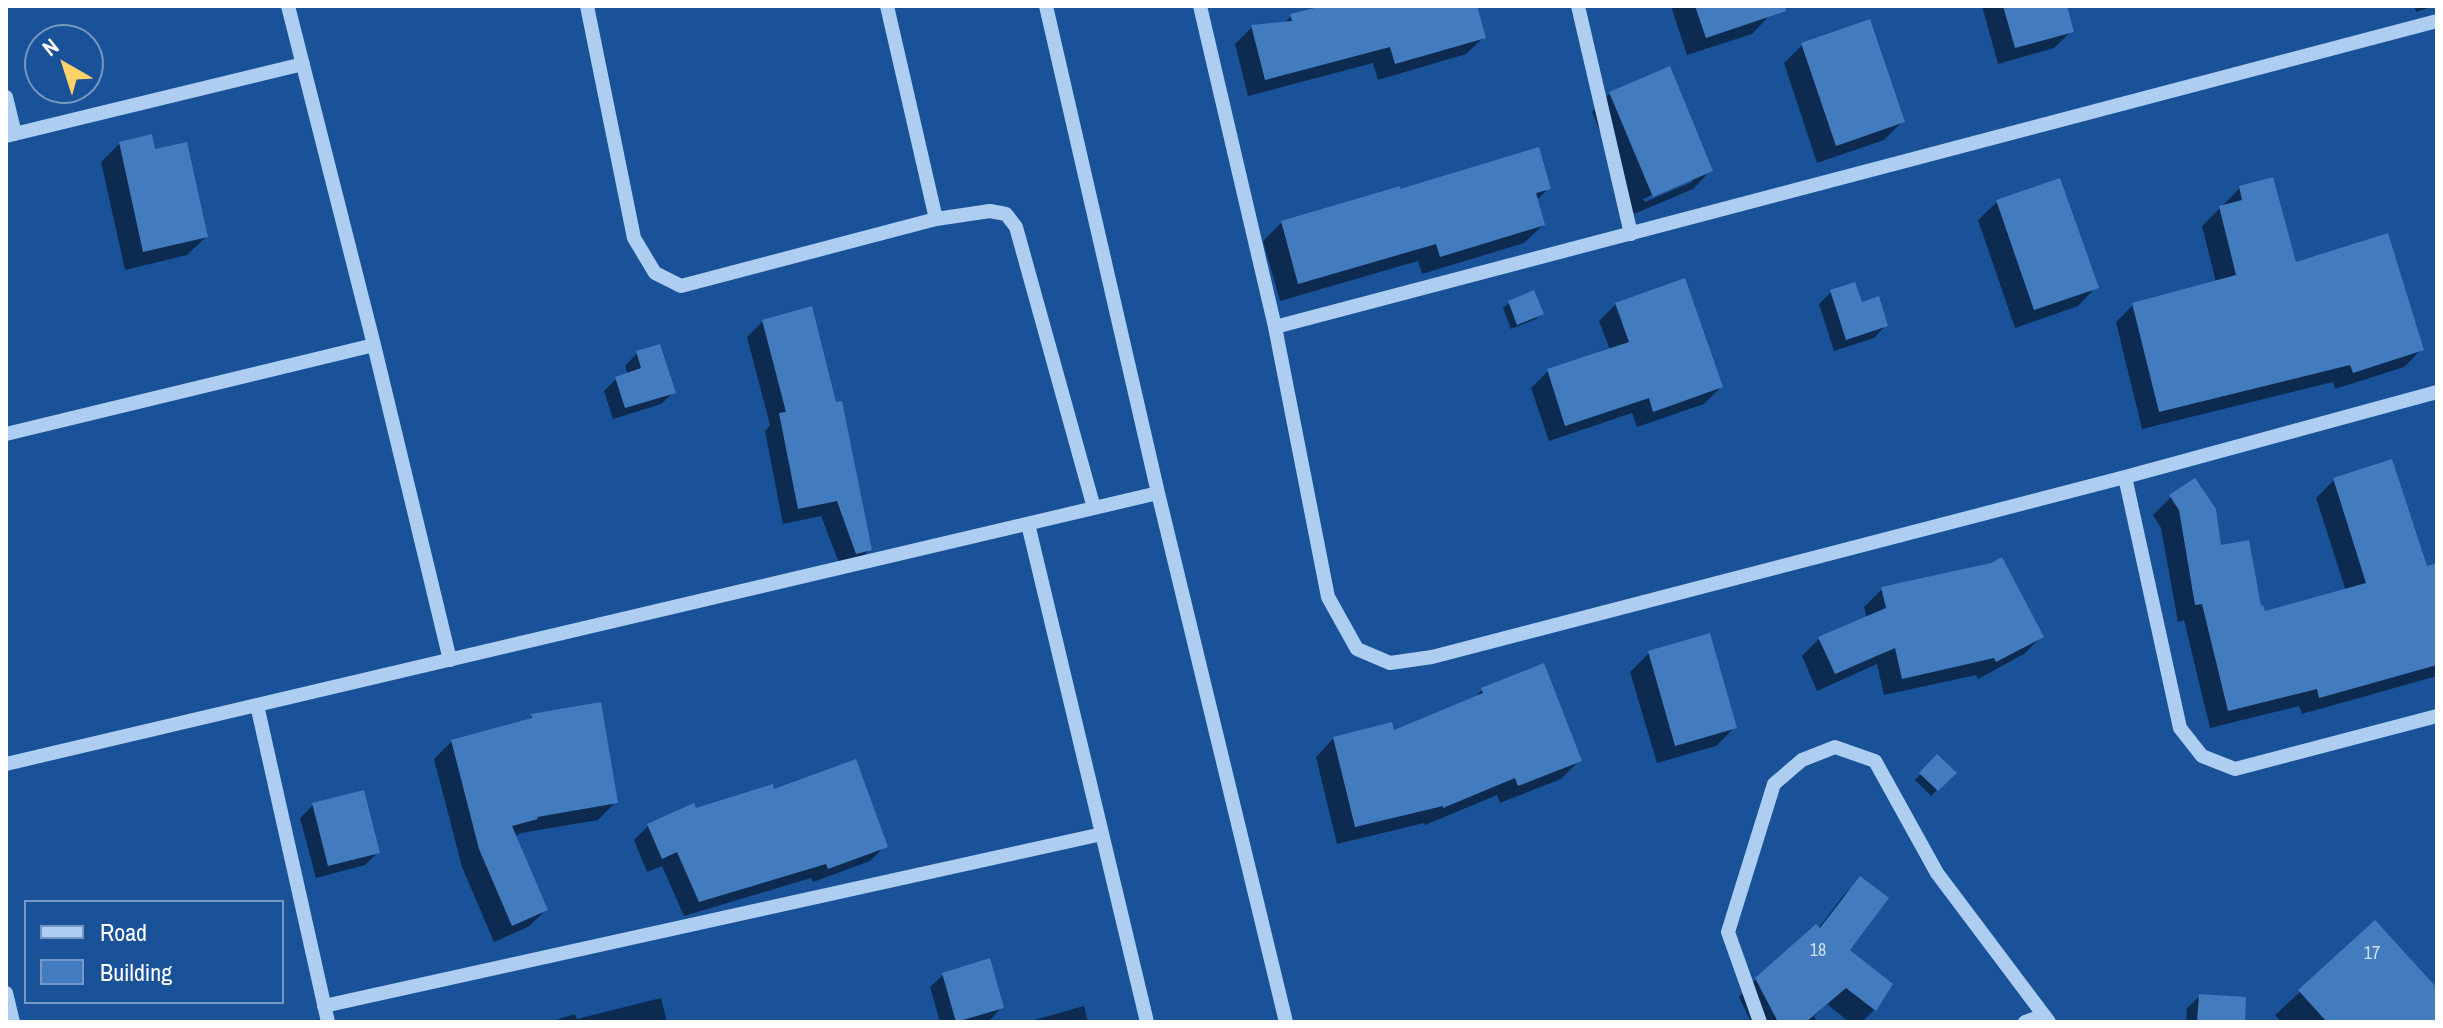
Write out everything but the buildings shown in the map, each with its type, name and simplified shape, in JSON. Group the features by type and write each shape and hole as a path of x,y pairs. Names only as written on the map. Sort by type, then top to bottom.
{"street":[{"path":"288,6 450,660"},
{"path":"587,6 634,238 655,273 681,286 936,219 990,211 1006,214 1016,227 1094,508"},
{"path":"887,6 936,219"},
{"path":"1046,6 1158,493 1286,1022"},
{"path":"1200,6 1275,327 1328,597 1357,649 1390,663 1432,657 2125,477 2437,392"},
{"path":"1578,6 1631,234"},
{"path":"1275,327 2437,21"},
{"path":"6,97 10,135 303,64"},
{"path":"6,434 374,345"},
{"path":"2125,477 2180,728 2202,756 2235,769 2437,716"},
{"path":"6,764 1158,493"},
{"path":"1028,524 1147,1022"},
{"path":"257,705 328,1022"},
{"path":"1760,1022 1728,932 1774,784 1802,760 1835,747 1875,761 1937,873 2046,1019 2025,1022"},
{"path":"324,1006 1102,834"},
{"path":"6,993 13,1022"}]}
